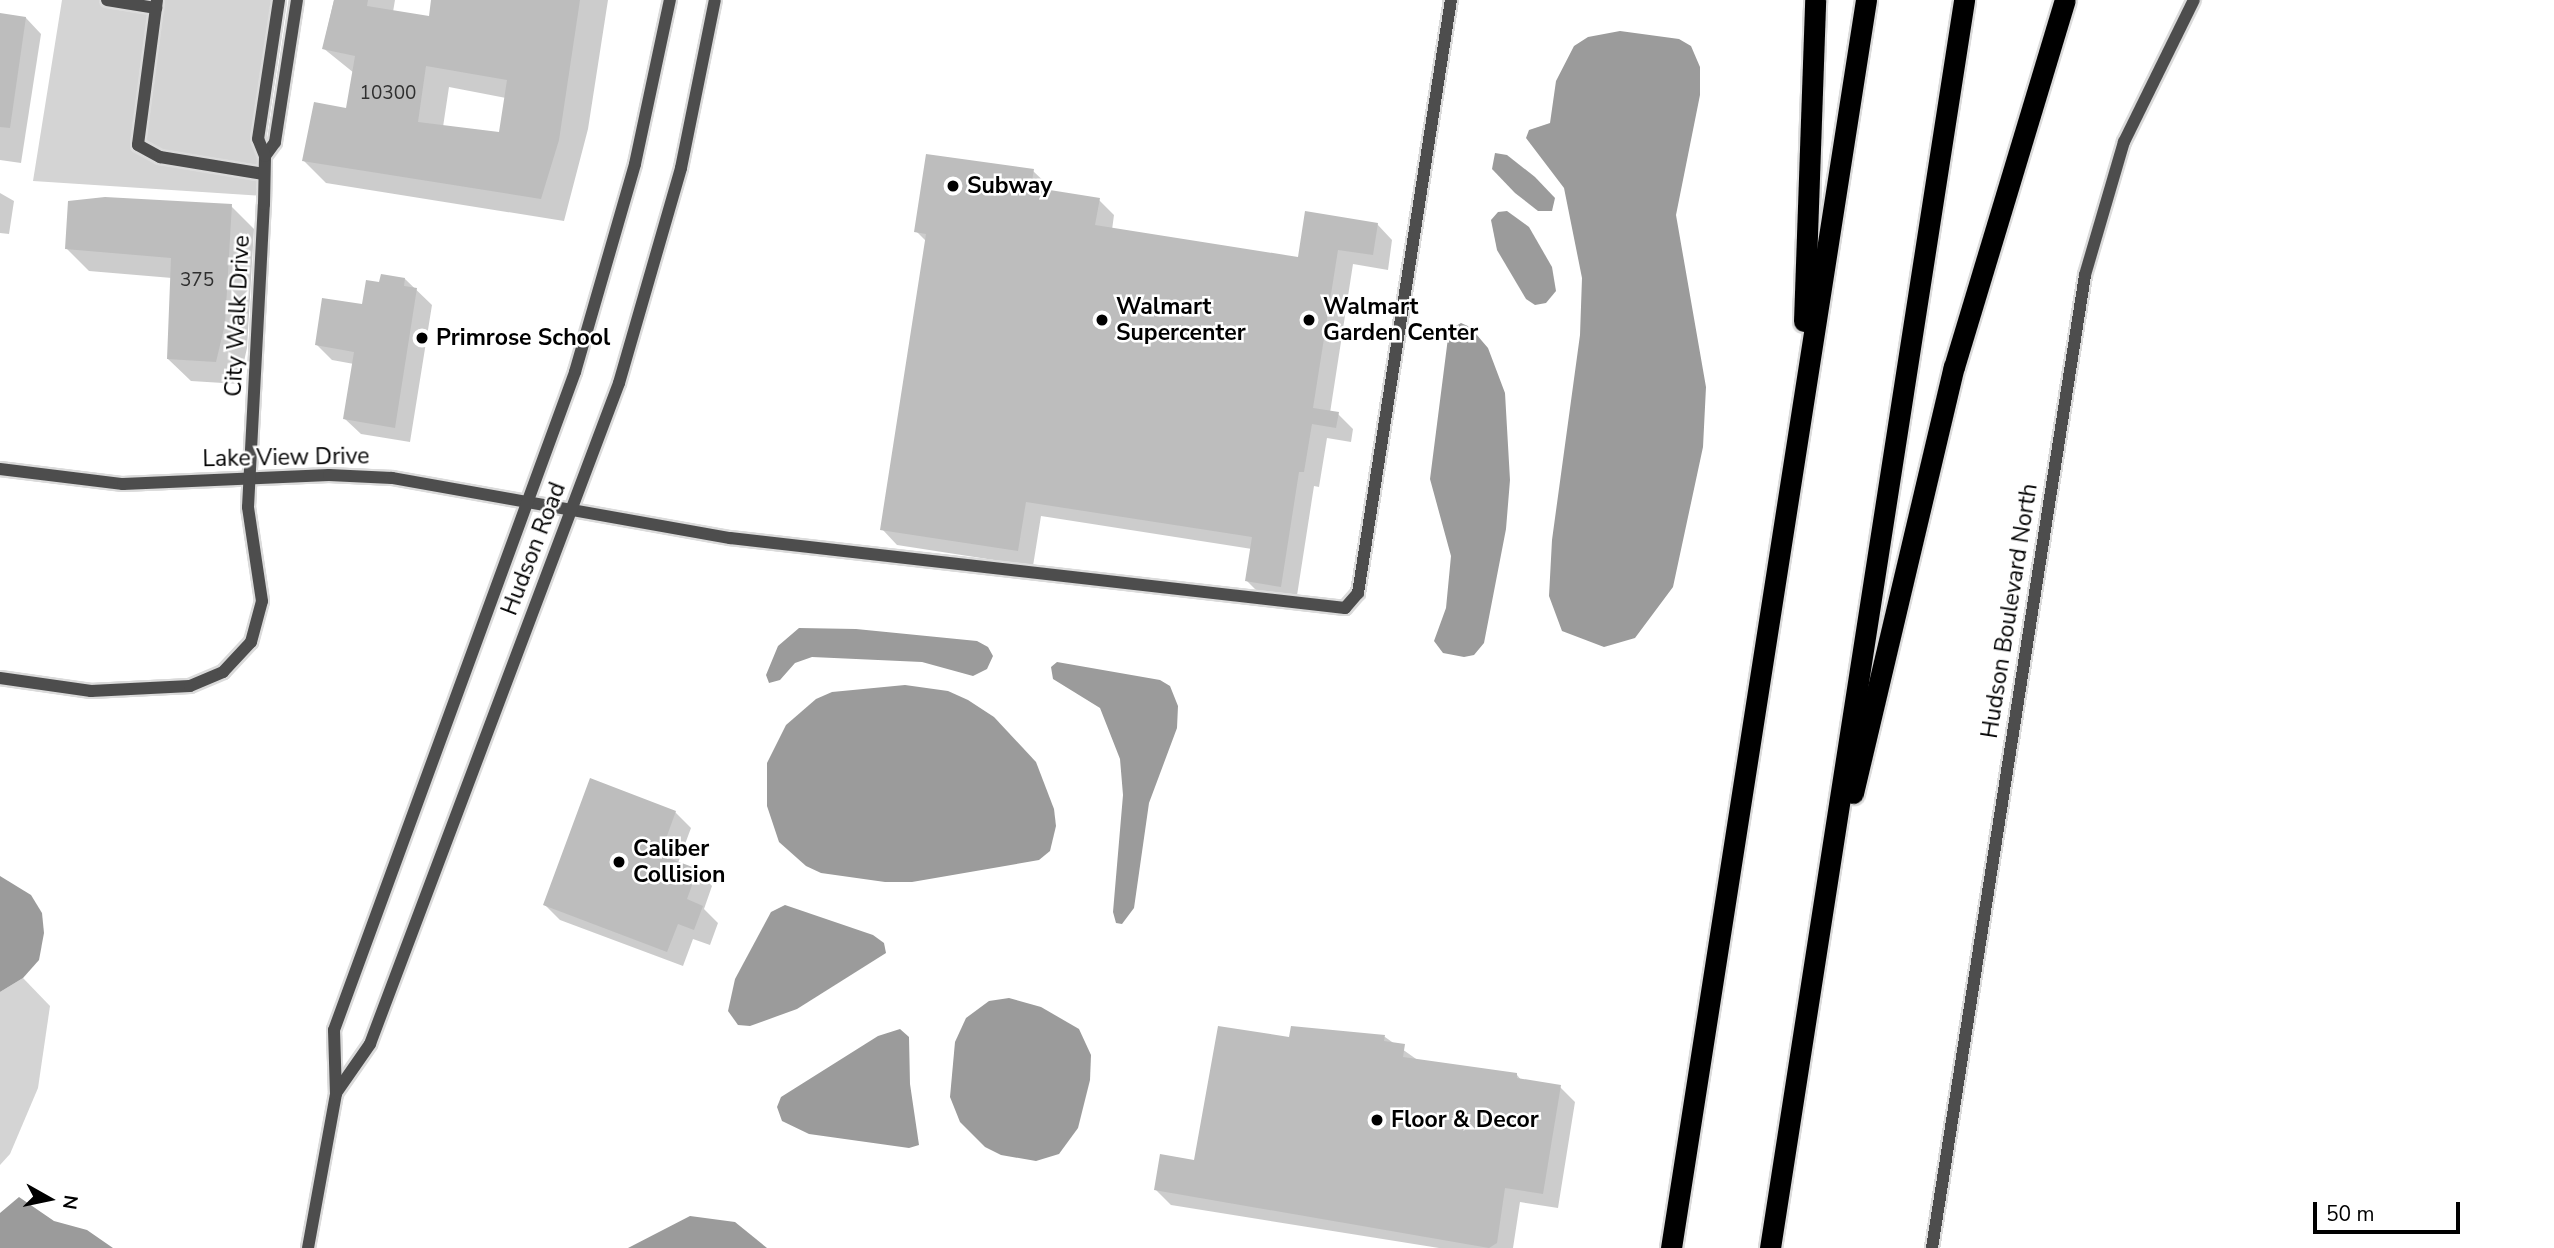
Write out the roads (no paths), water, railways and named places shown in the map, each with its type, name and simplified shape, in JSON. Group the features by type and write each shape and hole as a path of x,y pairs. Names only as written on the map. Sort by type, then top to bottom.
{"highway":[{"path":"1800,414 1815,0"},
{"path":"1671,1248 1866,0"},
{"path":"1770,1248 1964,0"},
{"path":"1822,913 1891,642 1954,367 2065,0"}],"street":[{"path":"107,0 157,4 138,145 160,157 264,174"},
{"name":"City Walk Drive","path":"0,678 63,688 127,691 190,686 223,672 251,642 262,601 248,507 252,477 265,156 258,139 279,0"},
{"name":"City Walk Drive","path":"265,156 275,142 297,0"},
{"name":"Hudson Road","path":"308,1248 336,1094 334,1030 597,304 635,164 670,0"},
{"name":"Hudson Road","path":"336,1094 370,1044 619,383 674,191 715,0"},
{"name":"Lake View Drive","path":"0,469 115,484 252,477 380,477 785,545 1333,608 1350,605 1356,598 1362,565 1451,0"},
{"name":"Hudson Boulevard North","path":"1932,1248 2085,275 2124,142 2194,0"}],"place":[{"name":"Subway","path":"953,186"},
{"name":"Walmart Supercenter","path":"1102,320"},
{"name":"Walmart Garden Center","path":"1309,320"},
{"name":"Primrose School","path":"422,338"},
{"name":"Caliber Collision","path":"619,862"},
{"name":"Floor & Decor","path":"1377,1120"}]}
